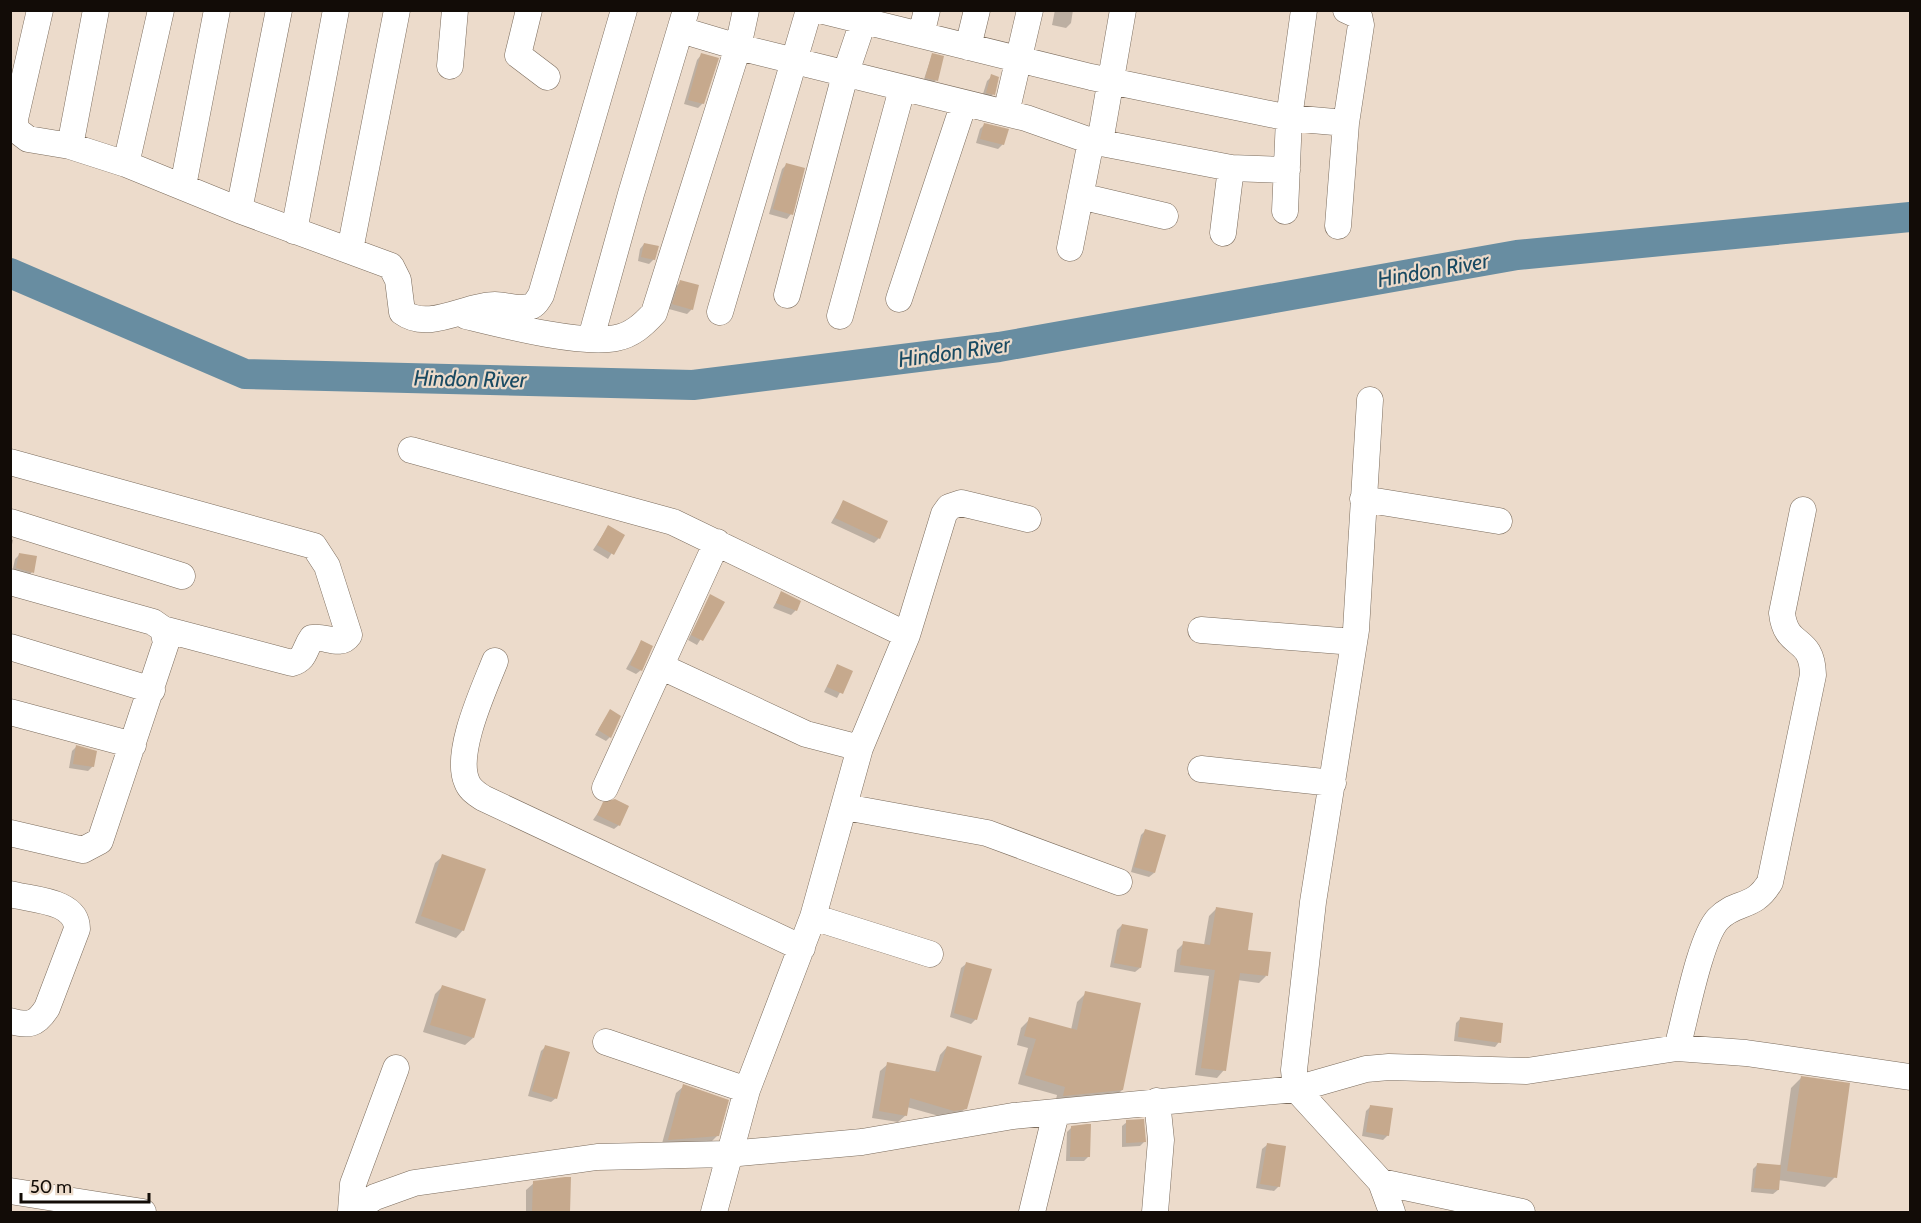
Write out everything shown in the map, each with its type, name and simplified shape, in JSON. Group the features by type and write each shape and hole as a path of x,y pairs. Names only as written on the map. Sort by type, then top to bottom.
{"street":[{"path":"40,10 15,119 15,129 28,139 70,146 126,164 239,210 391,266 398,280 402,312 411,318 422,320 483,306 527,308 536,304 624,10"},
{"path":"70,146 96,10"},
{"path":"126,164 161,10"},
{"path":"183,186 218,10"},
{"path":"239,210 279,10"},
{"path":"294,231 336,10"},
{"path":"350,250 397,10"},
{"path":"450,66 455,10"},
{"path":"529,10 518,55 547,77"},
{"path":"455,314 523,329 591,338 617,338 632,333 654,313 738,47 747,10"},
{"path":"720,312 809,10"},
{"path":"819,10 865,16 921,35 1110,81 1289,118 1346,123"},
{"path":"921,35 927,10"},
{"path":"968,46 977,10"},
{"path":"1006,113 1030,10"},
{"path":"1070,248 1080,195 1110,81 1123,10"},
{"path":"1285,211 1289,118 1304,10"},
{"path":"1338,226 1346,123 1361,25 1359,16 1346,10"},
{"path":"788,295 845,75 865,16"},
{"path":"591,338 631,194 684,20 738,47 1006,113 1096,141 1231,168 1287,170"},
{"path":"840,316 902,89"},
{"path":"899,299 964,103"},
{"path":"1223,233 1231,168"},
{"path":"1080,195 1165,216"},
{"path":"1370,400 1354,642 1314,902 1294,1070 1296,1089 1381,1182 1392,1212"},
{"path":"411,450 673,522 907,635"},
{"path":"10,462 314,546 327,566 349,635 346,640 339,642 312,638 306,654 299,661 292,663 163,629 153,622 10,582"},
{"path":"1363,499 1499,521"},
{"path":"714,1212 747,1090 813,916 860,748 907,635 944,514 949,507 961,503 1028,519"},
{"path":"1677,1048 1707,938 1717,920 1729,910 1753,902 1763,894 1770,882 1813,675 1813,661 1807,648 1789,636 1783,625 1782,613 1803,510"},
{"path":"10,522 182,576"},
{"path":"605,788 717,542"},
{"path":"10,833 83,850 95,846 104,834 166,643 163,629"},
{"path":"1201,630 1354,642"},
{"path":"10,647 152,690"},
{"path":"495,661 468,739 465,779 471,789 483,798 801,948"},
{"path":"662,667 806,734 860,748"},
{"path":"10,712 133,745"},
{"path":"1201,769 1333,783"},
{"path":"845,807 987,833 1119,882"},
{"path":"10,894 66,908 77,922 77,929 44,1014 33,1024 10,1021"},
{"path":"813,916 930,954"},
{"path":"606,1042 747,1090"},
{"path":"351,1212 375,1197 414,1183 597,1156 728,1154 862,1142 1013,1116 1296,1089 1366,1069 1389,1067 1527,1071 1677,1048 1746,1053 1911,1077"},
{"path":"351,1212 353,1184 396,1068"},
{"path":"1155,1212 1161,1140 1157,1101"},
{"path":"1032,1212 1056,1113"},
{"path":"1381,1182 1522,1212"},
{"path":"10,1191 143,1212"}],"building":[{"path":"701,53 719,58 704,104 688,100"},
{"path":"932,53 944,56 938,81 925,78"},
{"path":"991,74 999,77 995,95 986,93"},
{"path":"984,123 1009,129 1004,145 980,139"},
{"path":"786,163 805,168 793,215 773,209"},
{"path":"644,243 659,246 655,260 641,257"},
{"path":"680,280 699,285 693,310 672,304"},
{"path":"843,500 888,521 880,539 835,518"},
{"path":"608,525 625,535 614,555 597,545"},
{"path":"19,553 37,556 34,573 16,568"},
{"path":"781,591 801,601 797,611 776,603"},
{"path":"710,594 725,602 703,641 691,635"},
{"path":"641,640 653,646 642,671 630,665"},
{"path":"837,664 853,671 843,694 827,687"},
{"path":"610,709 621,716 611,738 598,730"},
{"path":"76,745 97,751 94,767 73,764"},
{"path":"615,799 629,806 620,826 597,815 603,802"},
{"path":"1145,829 1166,835 1155,873 1134,867"},
{"path":"442,854 486,869 464,931 421,916"},
{"path":"1216,907 1253,913 1248,950 1271,952 1268,976 1240,973 1226,1071 1201,1068 1215,970 1180,965 1183,941 1210,945"},
{"path":"1122,924 1148,929 1141,968 1114,963"},
{"path":"966,962 992,969 977,1020 954,1013"},
{"path":"442,985 486,999 474,1038 430,1025"},
{"path":"1085,991 1141,1003 1123,1090 1063,1096 1065,1087 1025,1075 1036,1039 1024,1036 1029,1017 1077,1030"},
{"path":"1460,1017 1503,1023 1501,1043 1458,1037"},
{"path":"545,1045 570,1052 557,1099 532,1091"},
{"path":"947,1046 982,1056 967,1109 954,1111 910,1098 907,1116 879,1111 887,1062 939,1072"},
{"path":"1801,1076 1850,1083 1837,1178 1787,1171"},
{"path":"683,1084 729,1100 719,1136 668,1140"},
{"path":"1370,1105 1393,1108 1389,1136 1366,1132"},
{"path":"1144,1119 1146,1142 1126,1143 1126,1120"},
{"path":"1091,1124 1090,1157 1070,1157 1071,1126"},
{"path":"1267,1143 1286,1146 1280,1187 1260,1184"},
{"path":"1757,1163 1781,1165 1779,1190 1754,1188"},
{"path":"571,1177 570,1212 532,1212 533,1181"}],"waterway":[{"name":"Hindon River","path":"10,273 245,374 693,385 999,347 1517,255 1910,217"}]}
